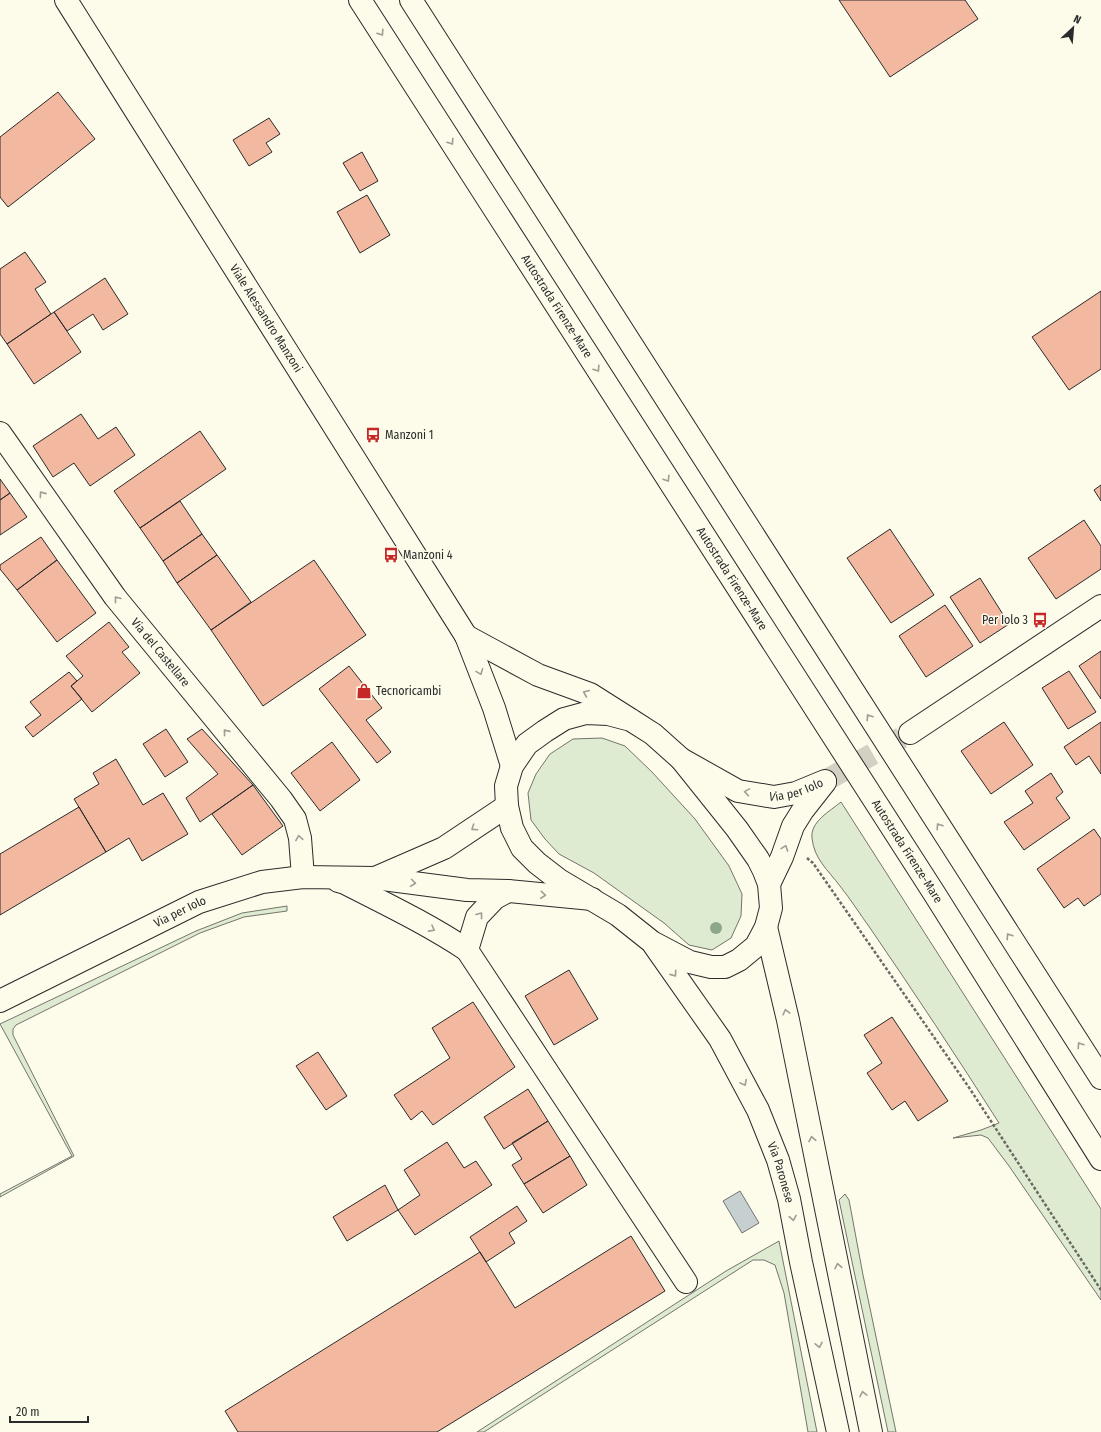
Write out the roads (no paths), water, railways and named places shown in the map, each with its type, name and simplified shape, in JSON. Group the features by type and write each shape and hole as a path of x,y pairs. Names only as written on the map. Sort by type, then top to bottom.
{"main road":[{"name":"Viale Alessandro Manzoni","path":"66,0 466,636 494,708 512,766"},
{"name":"Autostrada Firenze-Mare","path":"360,0 929,886 1101,1159"},
{"path":"411,0 1101,1078"},
{"name":"Via del Castellare","path":"0,433 115,597 281,799 295,819 312,877"},
{"path":"910,733 1101,606"},
{"path":"466,636 538,675 590,694 631,720 653,734 681,759 737,829 758,859 769,884 772,908 766,927 756,946 739,960 725,967 711,967 690,962 652,942 618,915 559,880 537,864 522,848 512,828 507,806 506,786 512,766 527,744 564,719 586,713 608,714 631,720"},
{"name":"Via per Iolo","path":"681,759 738,791 774,797 796,793 825,781 793,826 769,884"},
{"name":"Via per Iolo","path":"375,878 444,848 507,806"},
{"path":"312,877 344,882 443,934 467,950 686,1282"},
{"name":"Via per Iolo","path":"0,1001 199,902 262,882 312,877 375,878 467,890 508,891 592,899"},
{"path":"467,950 477,917 495,898 508,891"},
{"path":"766,927 790,1028 871,1432"},
{"name":"Via Paronese","path":"652,942 720,1039 758,1110 778,1160 789,1199 801,1262 838,1432"}],"tunnel":[{"path":"825,781 910,733"}],"place":[{"name":"Manzoni 1","path":"373,435"},
{"name":"Manzoni 4","path":"391,555"},
{"name":"Per Iolo 3","path":"1040,620"},
{"name":"Tecnoricambi","path":"364,691"}]}
